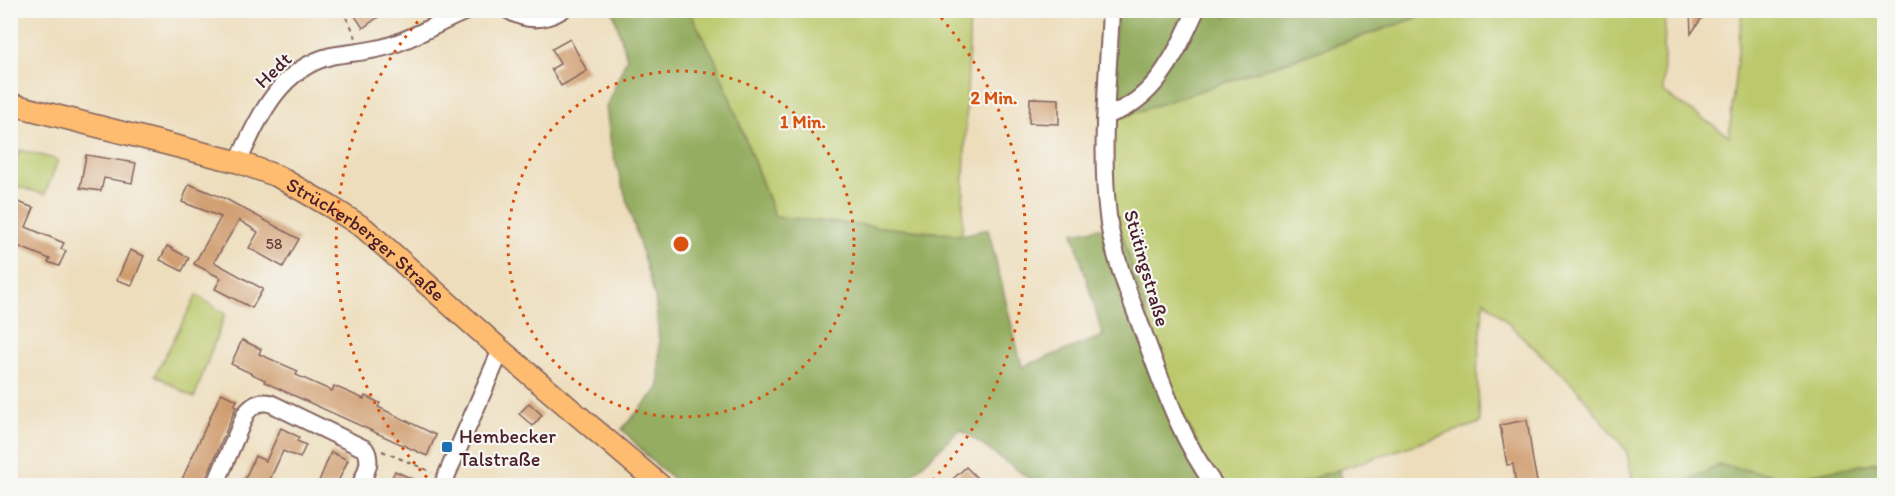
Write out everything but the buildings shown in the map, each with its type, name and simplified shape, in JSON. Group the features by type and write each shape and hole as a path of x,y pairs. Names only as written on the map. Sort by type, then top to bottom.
{"main road":[{"name":"Strückerberger Straße","path":"10,104 238,162 277,176 332,207 364,228 501,350 661,486"}],"street":[{"name":"Hedt","path":"238,162 256,123 273,94 303,67 328,57 377,50 469,10"},
{"path":"508,10 529,19 550,17 562,10"},
{"name":"Stütingstraße","path":"1111,10 1106,115 1108,218 1126,286 1167,396 1188,442 1215,486"},
{"path":"1106,115 1120,111 1154,83 1183,40 1196,10"},
{"path":"444,482 501,350"},
{"path":"215,486 246,413 251,407 262,402 270,403 365,449 368,453 369,465 360,486"}],"path":[{"path":"341,10 350,24 361,51"},
{"path":"368,453 378,449 444,482"}],"green space":[{"path":"1243,10 1437,11 1113,120 1116,11 1223,11 1225,17"},
{"path":"613,11 689,11 715,59 775,217 962,235 988,229 1022,367 1103,336 1073,233 1119,224 1168,383 1206,462 1226,485 1038,485 960,429 901,485 681,485 651,460 622,429 659,388 659,340 655,297 611,146 606,107 627,58"},
{"path":"689,11 970,11 962,235 775,217 715,59"},
{"path":"1437,11 1681,11 1681,16 1665,20 1663,92 1729,136 1742,11 1884,11 1884,461 1791,478 1720,465 1684,482 1686,485 1634,485 1626,450 1577,389 1484,300 1477,372 1480,423 1293,485 1226,485 1206,462 1168,383 1111,203 1113,120"},
{"path":"20,150 58,160 45,194 11,185 11,171"},
{"path":"197,295 225,314 194,398 155,375"},
{"path":"1884,461 1884,485 1686,486 1684,482 1720,465 1791,478"},
{"path":"1338,470 1344,485 1293,485"}],"waterway":[{"path":"1861,486 1884,479"}],"place":[{"name":"Hembecker Talstraße","path":"447,447"}]}
